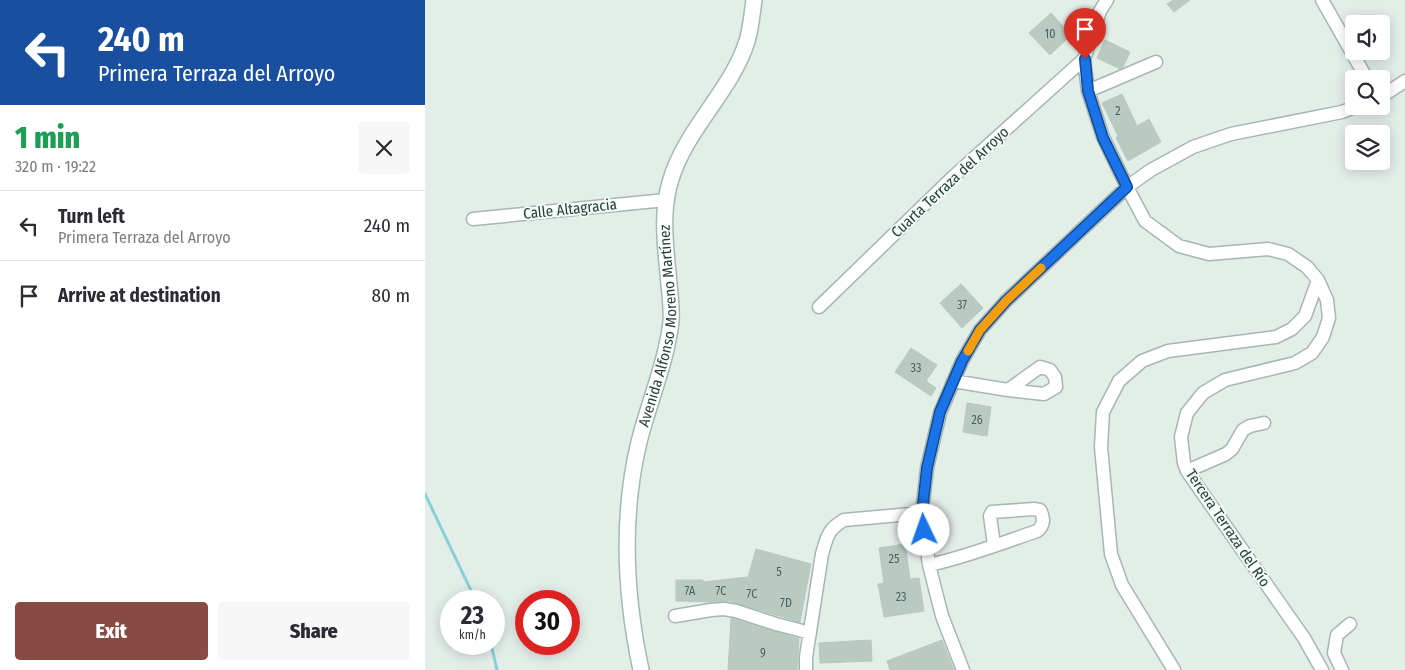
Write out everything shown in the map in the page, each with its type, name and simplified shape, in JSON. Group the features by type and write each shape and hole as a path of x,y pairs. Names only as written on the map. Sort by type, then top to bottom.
{"main road":[{"name":"Avenida Alfonso Moreno Martínez","path":"641,670 631,620 629,595 628,504 631,476 639,440 666,351 671,319 664,220 666,200 676,164 691,137 718,97 742,54 747,41 754,0"}],"street":[{"path":"1107,0 1100,11 1085,59 1088,91 1103,138 1145,221 1179,246 1209,254 1268,250 1288,254 1307,267 1318,280 1305,316 1292,329 1276,337 1168,351 1142,361 1119,380 1103,412 1101,447 1111,554 1122,585 1174,670"},
{"path":"1321,0 1362,70"},
{"name":"Cuarta Terraza del Arroyo","path":"819,307 953,177 1085,59"},
{"path":"1088,91 1156,62"},
{"path":"1390,91 1405,81"},
{"path":"963,670 942,616 929,565 922,513 927,468 940,412 962,361 980,330 1006,301 1127,187 1151,170 1193,147 1231,134 1345,111"},
{"name":"Calle Altagracia","path":"473,219 666,200"},
{"name":"Tercera Terraza del Río","path":"1318,280 1327,300 1329,318 1323,337 1311,353 1295,363 1225,380 1203,394 1187,414 1181,437 1184,463 1187,471 1305,638 1322,670"},
{"path":"953,381 1008,390"},
{"path":"1187,471 1226,454 1232,449 1243,430 1250,426 1264,423"},
{"path":"806,670 806,657 822,554 827,538 834,526 844,520 922,513"},
{"path":"929,565 994,545"},
{"path":"675,616 711,610 736,611 810,633"},
{"path":"1342,670 1334,653 1337,634 1350,624"}],"building":[{"path":"1173,0 1190,0 1174,12 1167,4"},
{"path":"1051,13 1071,35 1050,55 1029,33"},
{"path":"1105,40 1130,52 1123,67 1120,69 1097,58"},
{"path":"1122,94 1137,126 1149,119 1161,142 1128,161 1116,138 1118,136 1102,103"},
{"path":"961,284 983,308 962,328 940,303"},
{"path":"911,348 937,365 926,381 936,388 931,396 895,372"},
{"path":"967,403 991,407 987,436 963,432"},
{"path":"905,544 910,579 919,578 924,611 884,617 878,584 884,583 879,548"},
{"path":"756,549 811,564 800,622 732,601 676,601 676,580 703,580 703,582 748,577"},
{"path":"731,618 799,639 797,670 728,670"},
{"path":"871,640 872,661 820,663 819,643"},
{"path":"942,640 954,670 890,670 887,661"}],"waterway":[{"path":"425,494 471,590"},
{"path":"494,655 497,670"}],"slow traffic":[{"path":"968,351 980,330 1006,301 1041,268"}],"route":[{"path":"924,530 922,513 927,468 940,412 962,361 980,330 1006,301 1127,187 1103,138 1088,91 1085,59"}]}
